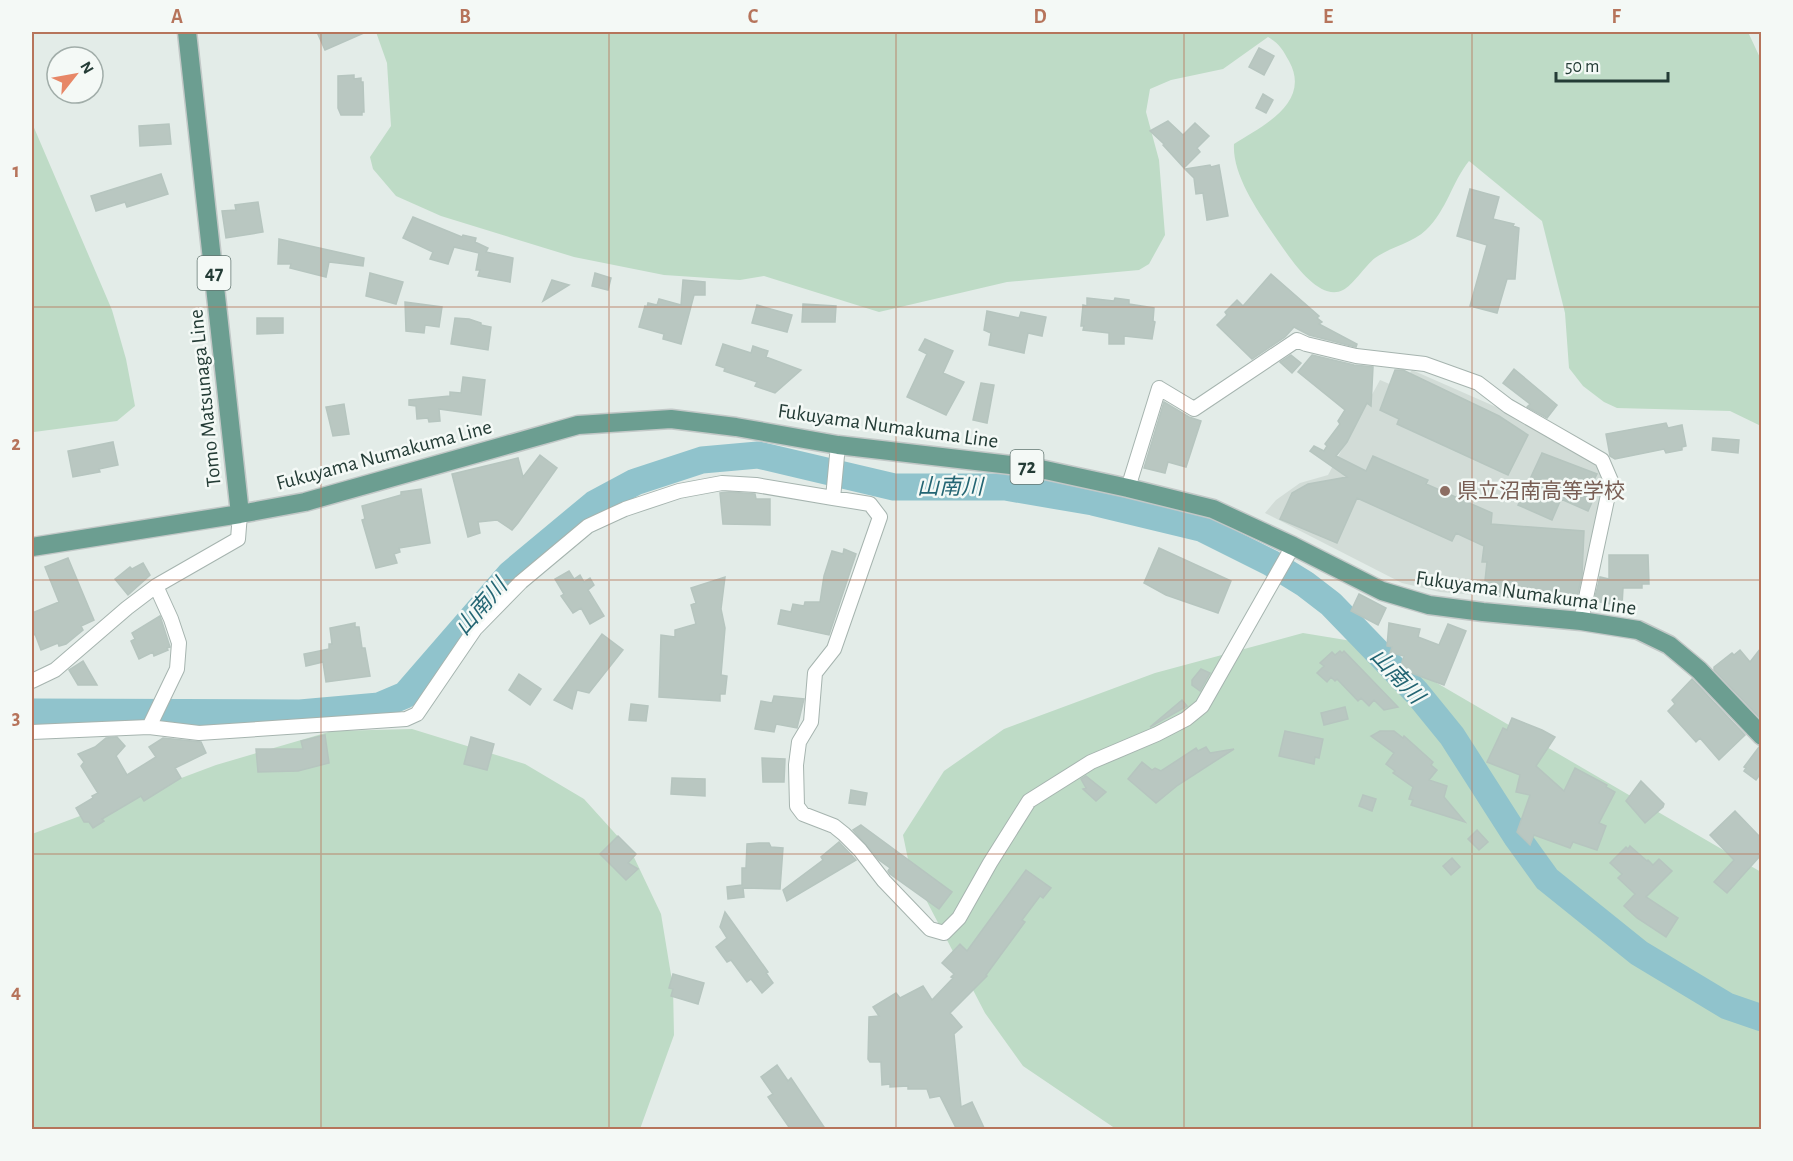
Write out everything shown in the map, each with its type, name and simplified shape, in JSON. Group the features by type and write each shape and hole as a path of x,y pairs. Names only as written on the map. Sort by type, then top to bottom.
{"main road":[{"name":"Tomo Matsunaga Line","path":"32,547 240,514 187,32"},
{"name":"Fukuyama Numakuma Line","path":"240,514 305,502 578,425 671,419 736,427 838,445 1036,468 1213,509 1291,551 1383,591 1429,605 1581,621 1638,630 1670,645 1699,670 1760,733"}],"street":[{"path":"1128,488 1159,388 1194,409 1297,340 1356,356 1425,364 1478,383 1508,406 1602,460 1611,481 1581,621"},
{"path":"833,496 838,445"},
{"path":"32,732 152,724 199,733 406,719 417,714 475,628 521,582 588,526 625,509 679,490 722,483 756,484 870,504 880,517 834,649 815,673 811,722 799,742 796,765 797,806 803,814 834,826 844,834 930,929 944,933 959,918 1029,801 1091,762 1157,734 1186,719 1202,706 1291,551"},
{"path":"32,681 55,670 156,586 238,539 240,514"},
{"path":"152,724 163,695 177,669 179,643 156,586"}],"shaded area":[{"name":"県立沼南高等学校","path":"1412,370 1503,410 1599,465 1606,475 1581,604 1440,592 1402,583 1265,513 1276,500 1300,483 1328,475 1380,380 1399,388"}],"green space":[{"path":"376,32 1748,32 1762,62 1761,426 1730,411 1617,408 1604,402 1583,386 1569,368 1565,313 1542,221 1469,161 1439,214 1421,234 1375,258 1343,290 1333,292 1314,284 1288,255 1269,228 1248,193 1237,168 1234,144 1281,112 1294,89 1294,76 1289,61 1280,47 1268,37 1223,69 1171,80 1150,89 1146,112 1159,160 1165,235 1149,264 1139,270 1007,282 879,312 764,276 740,280 664,275 574,257 441,216 396,196 373,169 370,157 391,126 387,63"},
{"path":"32,123 112,310 126,359 135,406 117,421 34,432 32,430"},
{"path":"1303,633 1370,644 1761,872 1761,1129 1116,1129 1023,1066 985,1013 910,869 903,835 944,771 1004,729 1155,673"},
{"path":"412,729 525,764 584,799 631,851 661,914 673,987 674,1035 640,1129 32,1130 32,834 216,765 332,731"}],"building":[{"path":"317,32 366,32 325,50"},
{"path":"1259,48 1274,56 1264,75 1249,67"},
{"path":"354,75 354,79 361,78 363,82 364,112 362,115 341,115 338,108 338,76"},
{"path":"1263,94 1273,100 1266,113 1256,108"},
{"path":"1168,121 1183,135 1195,123 1209,136 1197,148 1200,152 1184,168 1150,131"},
{"path":"169,124 171,144 140,146 139,126"},
{"path":"1210,165 1211,167 1219,165 1228,216 1207,220 1203,193 1196,194 1194,178 1185,169"},
{"path":"161,174 168,194 127,207 125,202 96,211 91,196"},
{"path":"1470,189 1499,197 1493,219 1514,224 1513,226 1519,228 1515,279 1507,279 1497,313 1470,306 1487,245 1457,236"},
{"path":"258,202 263,232 226,238 222,211 236,210 235,205"},
{"path":"413,217 462,237 463,235 476,238 475,242 488,248 486,252 513,258 510,282 478,276 480,270 476,270 479,253 454,247 448,264 430,259 433,252 403,238"},
{"path":"279,239 364,258 363,266 329,262 326,277 290,268 291,264 278,264"},
{"path":"370,273 403,282 396,304 366,296"},
{"path":"595,273 611,278 608,290 592,286"},
{"path":"1271,274 1319,316 1317,318 1322,322 1319,324 1357,344 1356,347 1309,335 1294,327 1285,337 1252,359 1217,325 1227,315 1225,312 1237,300 1243,306"},
{"path":"552,280 569,285 543,301"},
{"path":"683,280 705,282 705,295 694,295 681,344 663,339 664,334 639,327 648,303 657,305 659,299 681,305"},
{"path":"1087,298 1129,300 1129,304 1154,308 1153,321 1155,322 1152,339 1124,336 1124,344 1109,344 1109,333 1083,330 1084,326 1081,326 1083,305 1087,306"},
{"path":"405,302 442,307 439,327 425,325 424,333 406,331"},
{"path":"803,304 836,306 835,322 802,322"},
{"path":"757,305 792,315 787,332 752,323"},
{"path":"987,311 1019,318 1021,312 1046,317 1042,336 1028,333 1024,353 989,345 991,333 984,330"},
{"path":"257,318 283,318 283,333 257,334"},
{"path":"455,318 469,319 491,327 488,350 451,344"},
{"path":"925,339 953,351 943,373 964,382 946,415 907,397 927,354 919,350"},
{"path":"723,344 751,353 753,346 768,351 766,357 801,370 775,393 755,386 757,382 724,371 725,368 716,365"},
{"path":"1291,355 1301,363 1292,373 1280,362"},
{"path":"1312,355 1373,367 1371,406 1367,403 1347,442 1336,456 1366,471 1373,456 1428,480 1426,484 1492,513 1491,524 1584,531 1582,575 1577,597 1516,593 1516,598 1498,596 1498,591 1484,590 1487,562 1482,562 1484,546 1456,533 1452,541 1357,498 1337,543 1280,519 1292,493 1308,484 1347,477 1310,451 1314,446 1324,451 1327,446 1325,444 1340,424 1338,421 1345,410 1298,372"},
{"path":"1514,369 1557,405 1547,418 1527,407 1530,404 1503,383"},
{"path":"1395,370 1403,370 1499,416 1528,435 1508,475 1397,424 1399,419 1380,410"},
{"path":"463,377 485,380 481,415 439,409 440,421 429,422 428,418 417,419 416,406 409,405 409,400 450,396 450,392 461,393"},
{"path":"981,383 994,385 987,423 973,420"},
{"path":"1164,402 1189,417 1201,421 1186,467 1168,462 1165,473 1144,468"},
{"path":"344,404 349,434 333,436 326,407"},
{"path":"1666,423 1668,428 1682,425 1686,446 1682,447 1682,450 1666,453 1664,449 1615,459 1610,456 1606,434"},
{"path":"1713,438 1739,440 1738,453 1712,450"},
{"path":"113,442 118,465 99,469 100,472 73,477 68,451"},
{"path":"1542,453 1597,474 1591,486 1598,489 1588,511 1561,499 1552,520 1518,505"},
{"path":"540,455 557,468 512,530 497,520 478,522 480,533 468,537 452,474 518,458 523,477"},
{"path":"421,489 430,543 399,548 400,552 394,554 397,563 376,568 362,520 365,519 362,506 401,495 401,492"},
{"path":"720,493 755,494 756,499 770,499 770,525 723,524"},
{"path":"1159,548 1231,581 1218,613 1166,595 1144,583"},
{"path":"844,549 856,554 829,635 778,624 781,610 791,612 793,604 804,606 805,602 820,602 824,576 832,551 843,554"},
{"path":"1609,555 1648,555 1649,584 1642,584 1642,588 1623,588 1622,606 1594,601 1600,577 1609,579"},
{"path":"68,558 94,620 81,626 83,630 66,644 59,646 58,643 41,650 35,634 32,636 32,613 59,602 45,567"},
{"path":"143,563 150,575 128,595 115,579 130,567 132,569"},
{"path":"569,571 574,579 580,575 584,582 590,578 594,585 588,590 604,616 590,624 581,608 573,613 561,596 564,594 555,579"},
{"path":"725,577 721,609 725,628 721,675 727,676 725,694 720,694 720,701 659,697 661,635 675,637 675,630 696,624 691,605 696,603 691,588"},
{"path":"1359,594 1386,608 1378,625 1351,611"},
{"path":"160,616 170,647 154,656 153,652 139,659 131,641 135,639 132,633"},
{"path":"355,623 355,627 359,627 362,648 365,648 370,676 326,682 323,662 306,666 304,654 329,649 329,644 332,644 330,628"},
{"path":"1389,623 1420,629 1418,637 1439,645 1448,624 1466,631 1444,685 1406,671 1401,665 1404,656 1390,653 1392,647 1387,646"},
{"path":"602,634 623,650 589,693 577,690 572,709 554,700"},
{"path":"1761,648 1761,719 1714,670 1714,667 1732,653 1734,655 1740,650 1750,662"},
{"path":"1340,651 1342,653 1344,651 1398,707 1384,710 1374,700 1369,706 1361,698 1358,701 1337,679 1335,681 1331,677 1327,682 1317,673 1324,666 1320,663 1332,652 1335,655"},
{"path":"83,661 97,685 78,685 69,670"},
{"path":"1201,669 1210,673 1200,691 1192,685 1192,680"},
{"path":"519,674 541,689 530,705 509,690"},
{"path":"1692,679 1745,735 1719,760 1700,738 1696,742 1668,711 1675,704 1672,700"},
{"path":"774,696 804,699 797,728 776,724 774,732 755,729 761,701 772,703"},
{"path":"1182,700 1187,706 1150,727"},
{"path":"631,704 648,706 646,721 629,720"},
{"path":"1345,707 1348,719 1324,725 1321,713"},
{"path":"1512,718 1555,737 1536,766 1564,791 1575,768 1607,785 1606,787 1615,792 1599,823 1606,826 1597,850 1573,842 1570,848 1534,835 1530,845 1517,832 1530,795 1516,792 1520,775 1487,762 1503,728 1507,730"},
{"path":"1285,731 1323,739 1319,758 1315,757 1314,764 1279,756"},
{"path":"1380,731 1394,731 1403,738 1404,736 1433,762 1431,765 1437,770 1429,780 1447,786 1444,797 1465,822 1411,805 1413,800 1409,799 1413,787 1393,773 1395,771 1386,764 1394,753 1371,736"},
{"path":"325,735 329,763 298,771 258,772 256,749 303,749 301,741"},
{"path":"117,737 125,746 116,756 127,775 156,757 149,747 163,738 201,742 206,753 175,768 181,778 144,801 141,796 102,819 104,821 93,828 89,822 84,822 76,808 98,793 81,766 84,762 78,754 95,747 106,738"},
{"path":"471,737 494,744 487,770 464,764"},
{"path":"1206,747 1210,753 1234,749 1178,785 1156,803 1128,779 1142,762 1152,770 1155,768 1161,771 1196,748 1198,751"},
{"path":"1761,747 1761,773 1756,780 1744,771 1746,768 1744,767"},
{"path":"762,758 785,759 784,782 763,782"},
{"path":"1086,776 1106,792 1096,801 1083,789 1086,788 1081,779"},
{"path":"672,778 705,779 705,796 671,794"},
{"path":"1641,781 1664,804 1645,823 1626,801"},
{"path":"851,790 867,793 865,805 849,803"},
{"path":"1363,795 1376,799 1372,811 1359,806"},
{"path":"1735,811 1761,838 1761,855 1727,893 1714,882 1734,860 1710,835"},
{"path":"861,825 952,892 939,909 890,874 888,871 890,868 879,860 853,830"},
{"path":"1477,830 1488,842 1479,850 1468,839"},
{"path":"618,836 636,854 628,863 638,869 626,880 600,854"},
{"path":"839,842 856,860 787,901 783,890 823,860 821,857"},
{"path":"769,843 771,847 783,848 780,889 743,888 744,897 728,899 727,887 742,885 742,868 746,868 747,844"},
{"path":"1630,846 1653,865 1659,859 1672,871 1646,897 1678,918 1666,937 1637,918 1624,906 1635,894 1618,878 1622,874 1610,863 1626,847 1628,849"},
{"path":"1452,858 1460,867 1451,875 1443,866"},
{"path":"1026,870 1051,888 1043,898 1040,896 1022,920 1025,922 987,976 950,1013 962,1027 954,1034 961,1107 972,1102 985,1130 957,1130 940,1096 930,1098 927,1089 882,1085 881,1062 870,1062 868,1059 869,1017 879,1016 873,1007 896,993 900,998 923,986 932,1000 953,978 951,977 954,974 942,963 960,944 967,951"},
{"path":"725,912 768,972 766,973 773,983 762,993 751,979 747,982 731,960 727,962 716,947 727,938 720,927"},
{"path":"673,974 704,983 698,1004 671,996 673,989 669,988"},
{"path":"777,1065 788,1081 791,1078 826,1130 791,1130 768,1097 773,1094 761,1077"}],"waterway":[{"name":"山南川","path":"32,712 300,713 379,706 405,695 510,574 594,504 635,482 702,460 758,455 894,487 1005,487 1093,502 1201,528 1271,563 1305,584 1331,604 1417,693 1452,736 1516,836 1547,879 1639,953 1727,1006 1762,1018"}],"place":[{"name":"県立沼南高等学校","path":"1445,491"}]}
